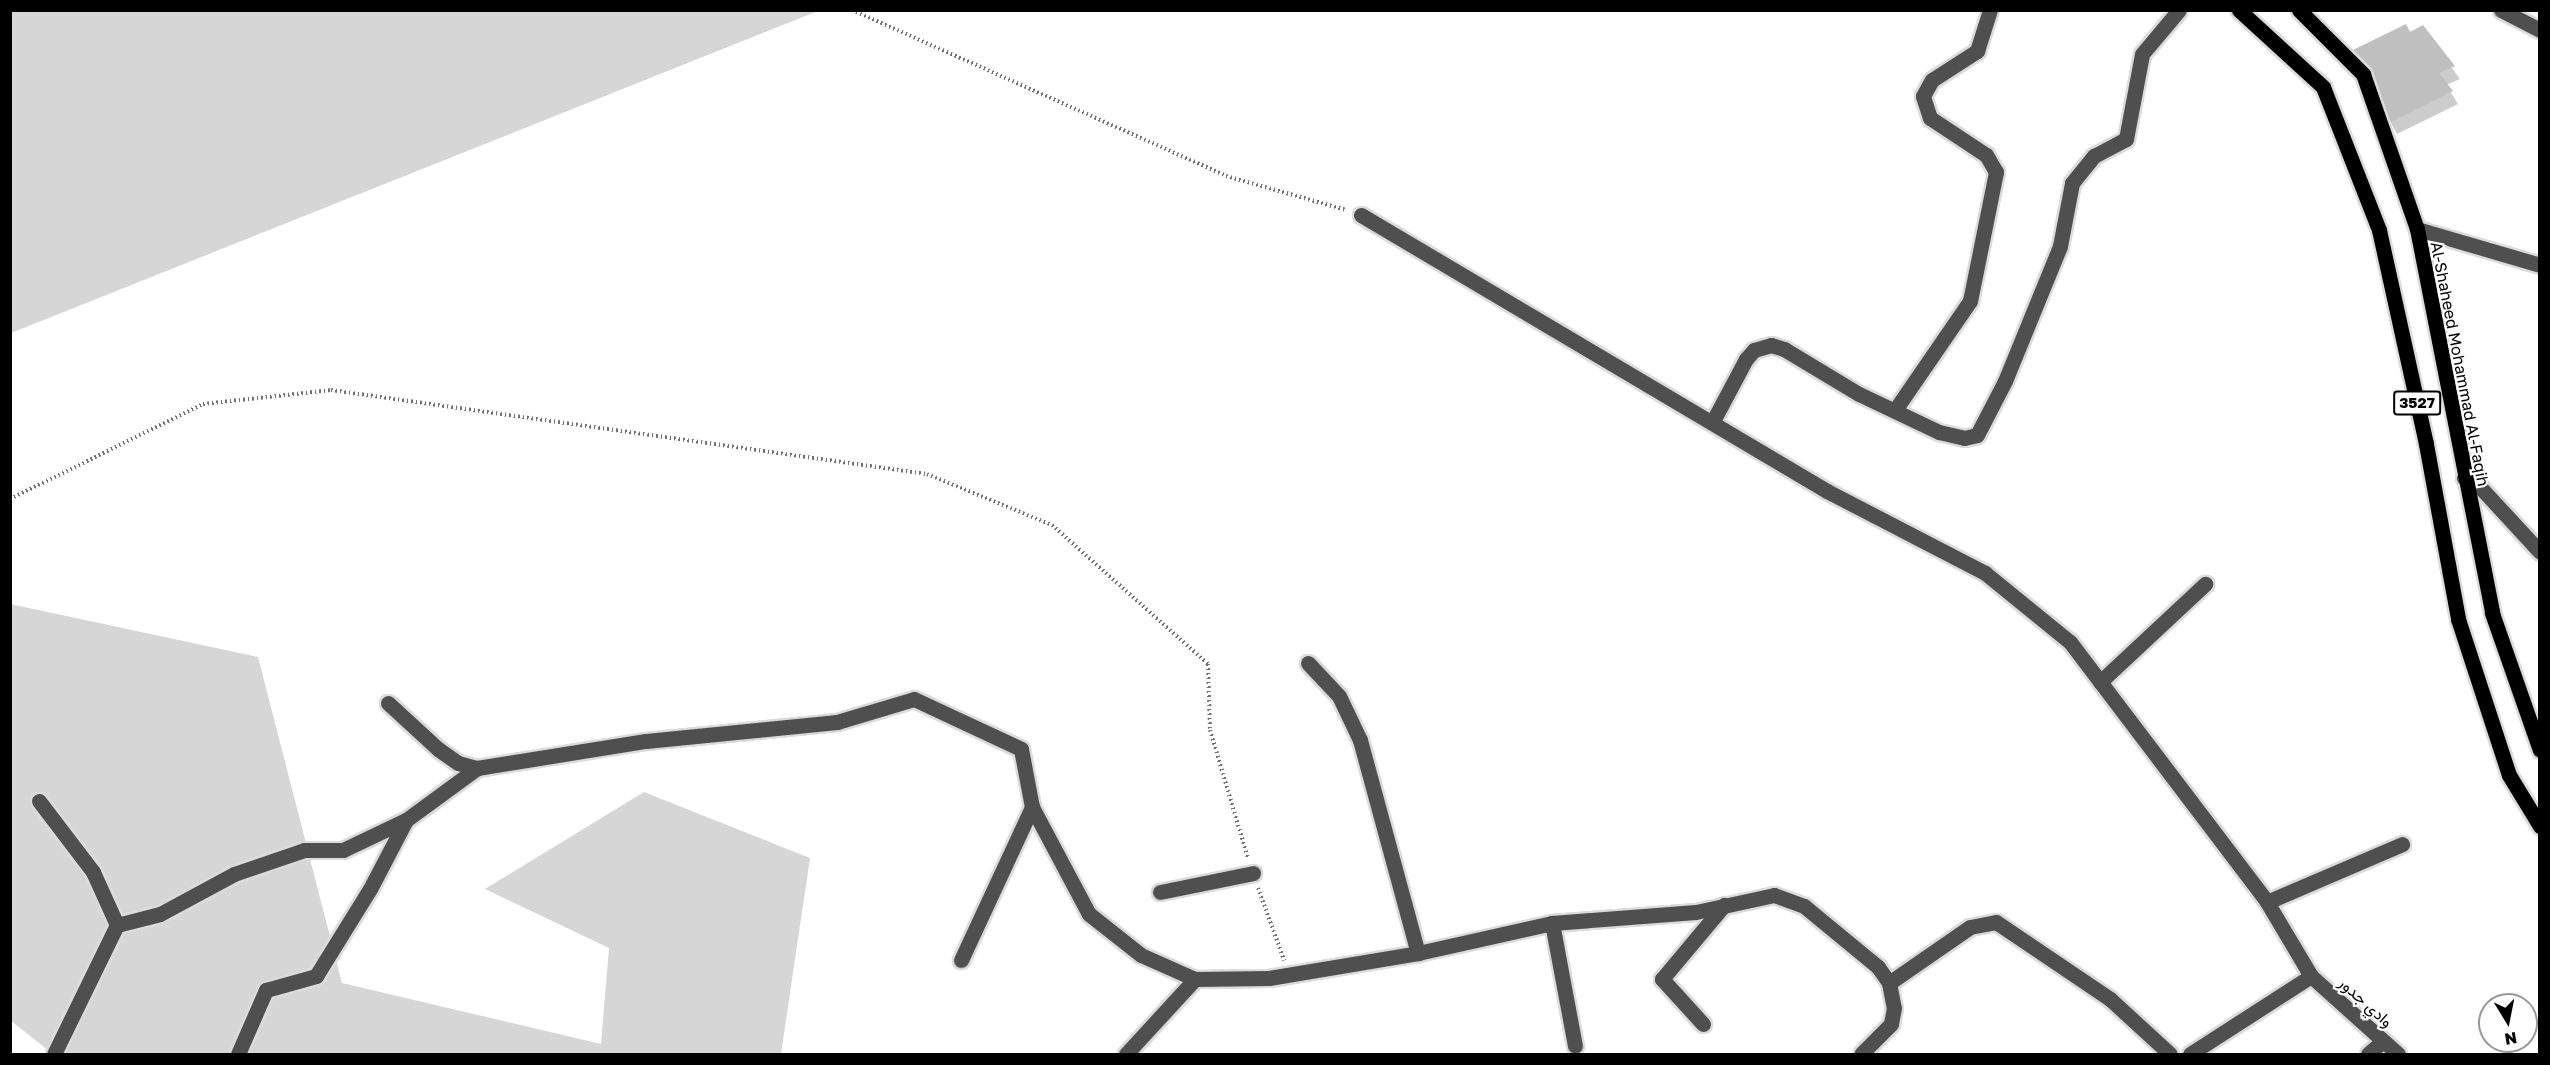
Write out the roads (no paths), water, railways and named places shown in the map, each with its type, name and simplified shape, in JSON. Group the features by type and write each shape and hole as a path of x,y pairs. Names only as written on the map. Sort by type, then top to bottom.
{"main road":[{"name":"3527","path":"2239,10 2323,87 2379,230 2426,444 2458,619 2509,775 2540,826"},
{"name":"Al-Shaheed Mohammad Al-Faqih","path":"2299,10 2362,74 2417,229 2492,613 2540,750"}],"street":[{"path":"1895,410 1970,301 1996,172 1986,155 1930,118 1923,96 1932,80 1977,51 1990,10"},
{"path":"1713,421 1746,358 1765,346 1784,349 1859,394 1939,432 1964,438 1977,435 1983,429 2060,246 2072,183 2094,156 2126,139 2142,54 2179,10"},
{"path":"2501,10 2540,30"},
{"name":"وادي جدور","path":"1361,215 1713,421 1827,491 1985,573 2070,642 2267,902 2311,976 2398,1054"},
{"path":"2417,229 2540,265"},
{"path":"2464,478 2480,486 2540,552"},
{"path":"2100,682 2205,584"},
{"path":"1308,663 1339,696 1360,740 1418,953"},
{"path":"388,703 438,749 458,763 477,768 646,741 837,722 914,699 1021,749 1032,807 1095,920 1141,955 1195,979 1290,975 1418,953 1552,923 1696,912 1774,895 1796,901 1875,964 1889,983 1894,1008 1891,1024 1861,1054"},
{"path":"117,925 160,915 234,874 304,850 343,850 406,820 477,768"},
{"path":"39,801 93,872 117,925"},
{"path":"961,960 1032,807"},
{"path":"238,1054 266,990 316,976 370,889 406,820"},
{"path":"2267,902 2402,844"},
{"path":"1160,892 1253,873"},
{"path":"1703,1024 1662,979 1724,905"},
{"path":"1889,983 1970,927 1996,922 2110,999 2170,1054"},
{"path":"1552,923 1575,1046"},
{"path":"54,1054 117,925"},
{"path":"2190,1054 2311,976"},
{"path":"1126,1054 1195,979"},
{"path":"2368,1054 2383,1041"}]}
